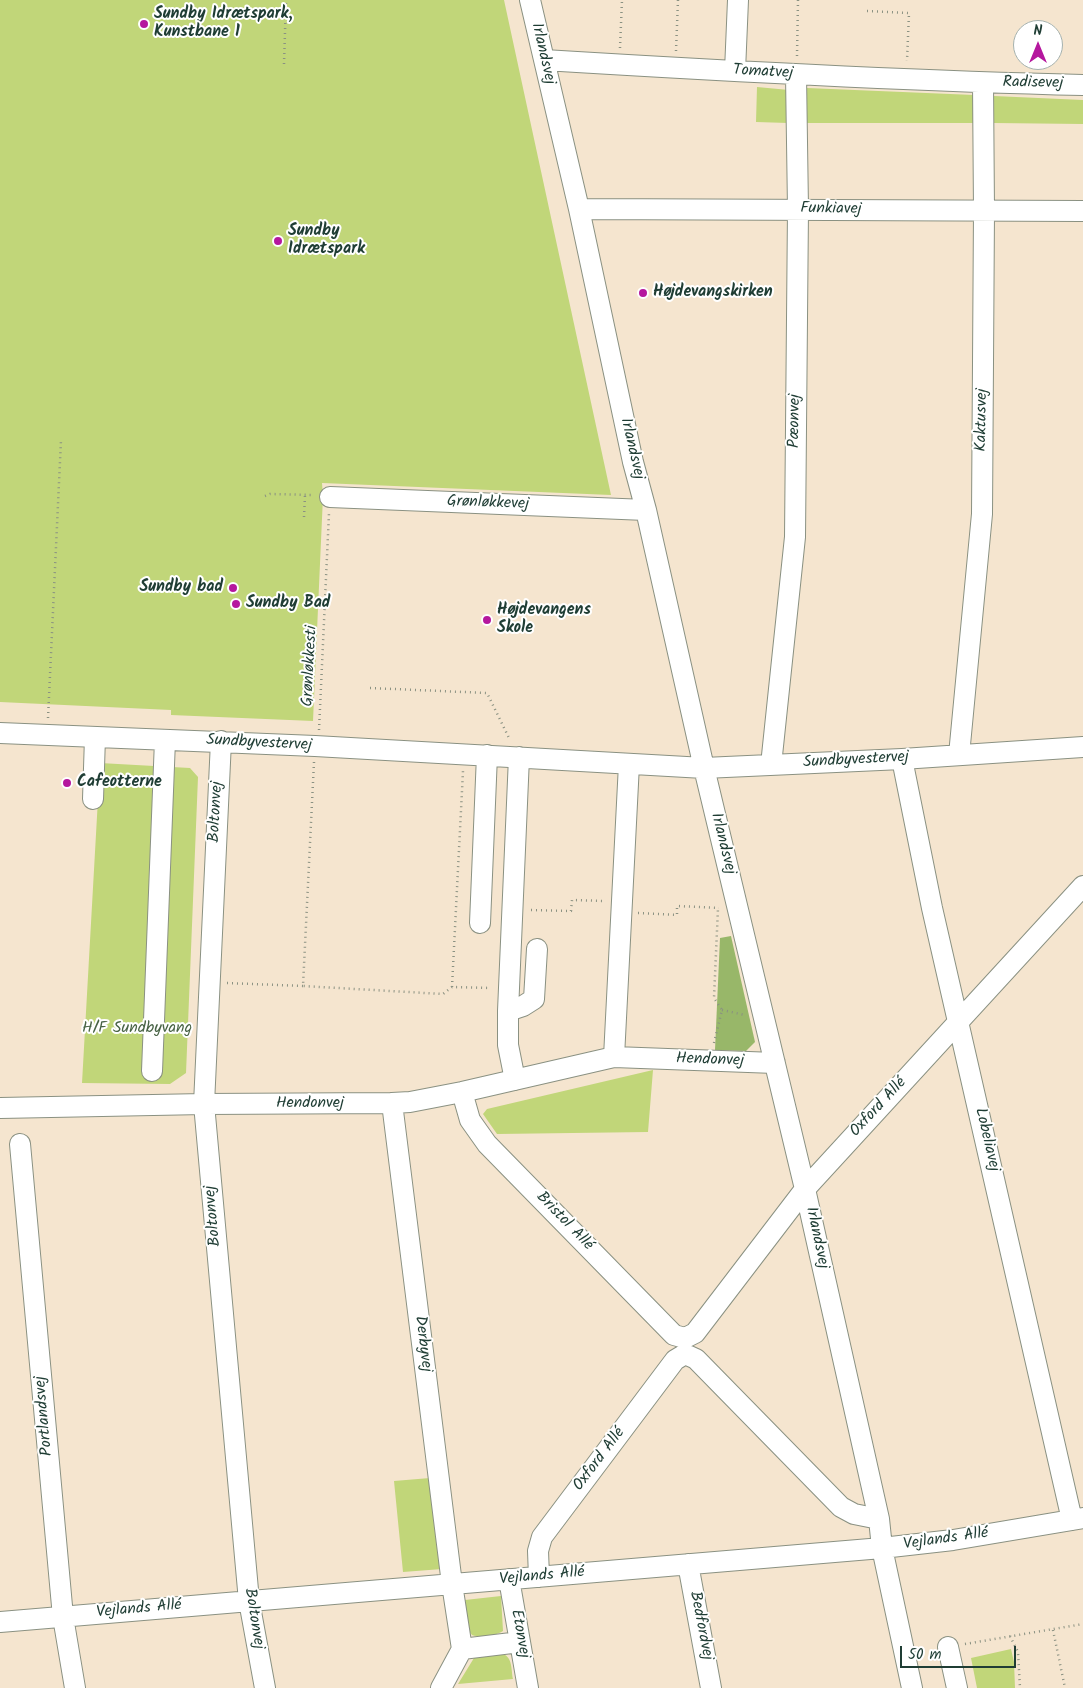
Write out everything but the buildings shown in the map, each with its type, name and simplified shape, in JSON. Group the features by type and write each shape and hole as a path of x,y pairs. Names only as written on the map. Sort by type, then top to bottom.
{"street":[{"name":"Irlandsvej","path":"530,0 579,209 633,462 646,510 704,768 728,908 775,1063 805,1189 879,1519 882,1548 912,1688"},
{"path":"735,71 738,0"},
{"name":"Tomatvej","path":"544,60 796,75 983,83"},
{"name":"Pæonvej","path":"771,765 795,536 798,209 796,75"},
{"name":"Radisevej","path":"983,83 1083,85"},
{"name":"Kaktusvej","path":"959,755 982,514 983,83"},
{"name":"Funkiavej","path":"579,209 1083,211"},
{"name":"Grønløkkevej","path":"330,497 646,510"},
{"name":"Sundbyvestervej","path":"0,733 221,741 519,756 704,768 902,759 1083,746"},
{"path":"93,799 95,737"},
{"path":"152,1071 165,740"},
{"name":"Boltonvej","path":"221,741 204,1104 249,1601 266,1688"},
{"path":"480,923 487,755"},
{"path":"514,1080 508,1045 508,989 519,756"},
{"name":"Lobeliavej","path":"902,759 932,908 958,1022 1078,1519"},
{"path":"614,1057 629,764"},
{"name":"Oxford Allé","path":"539,1577 538,1551 542,1537 805,1189 1083,886"},
{"path":"508,1011 524,1006 534,999 537,949"},
{"name":"Hendonvej","path":"0,1108 410,1102 614,1057 775,1063"},
{"name":"Bristol Allé","path":"462,1092 470,1120 487,1144 841,1507 854,1514 879,1519"},
{"name":"Derbyvej","path":"392,1103 452,1584"},
{"name":"Portlandsvej","path":"20,1144 63,1617 75,1688"},
{"name":"Vejlands Allé","path":"0,1622 882,1548 952,1540 1078,1519"},
{"name":"Bedfordvej","path":"688,1564 712,1688"},
{"name":"Etonvej","path":"509,1579 528,1688"},
{"path":"441,1688 462,1649 452,1584"},
{"path":"462,1649 520,1642"},
{"path":"948,1647 957,1688"}],"path":[{"path":"284,64 286,0"},
{"path":"619,65 622,0"},
{"path":"676,68 678,0"},
{"path":"796,75 798,0"},
{"path":"867,11 909,13 907,80"},
{"path":"48,735 61,440"},
{"path":"265,496 270,494 330,497"},
{"path":"304,517 305,495"},
{"name":"Grønløkkesti","path":"303,986 330,497"},
{"path":"370,688 487,693 519,756"},
{"path":"452,987 464,754"},
{"path":"512,909 571,911 572,900 677,915 677,906 728,908 714,998 722,1010 710,1060"},
{"path":"210,982 442,994 452,987 508,989"},
{"path":"948,1647 1083,1624"},
{"path":"1053,1630 1065,1688"},
{"path":"1010,1636 1018,1652 1020,1688"}],"green space":[{"name":"Sundby Idrætspark","path":"0,0 504,0 611,495 322,483 313,721 171,715 171,710 0,702"},
{"path":"757,87 789,90 788,123 756,122"},
{"path":"807,88 974,95 974,123 807,123"},
{"path":"994,96 1083,100 1083,124 994,123"},
{"name":"H/F Sundbyvang","path":"100,763 190,768 198,777 186,1073 170,1084 82,1083"},
{"path":"731,936 755,1042 746,1051 715,1050 720,938"},
{"path":"653,1070 648,1132 497,1134 483,1114 487,1109"},
{"path":"430,1478 442,1569 403,1572 394,1481"},
{"path":"501,1596 503,1631 488,1636 472,1635 469,1631 465,1600"},
{"path":"1011,1649 1014,1662 1015,1688 977,1688 971,1658"},
{"path":"503,1654 510,1661 513,1679 458,1684 474,1658"}],"place":[{"name":"Sundby Idrætspark, Kunstbane 1","path":"144,24"},
{"name":"Sundby Idrætspark","path":"278,241"},
{"name":"Højdevangskirken","path":"643,293"},
{"name":"Sundby bad","path":"233,588"},
{"name":"Sundby Bad","path":"236,604"},
{"name":"Højdevangens Skole","path":"487,620"},
{"name":"Cafeotterne","path":"67,783"}]}
